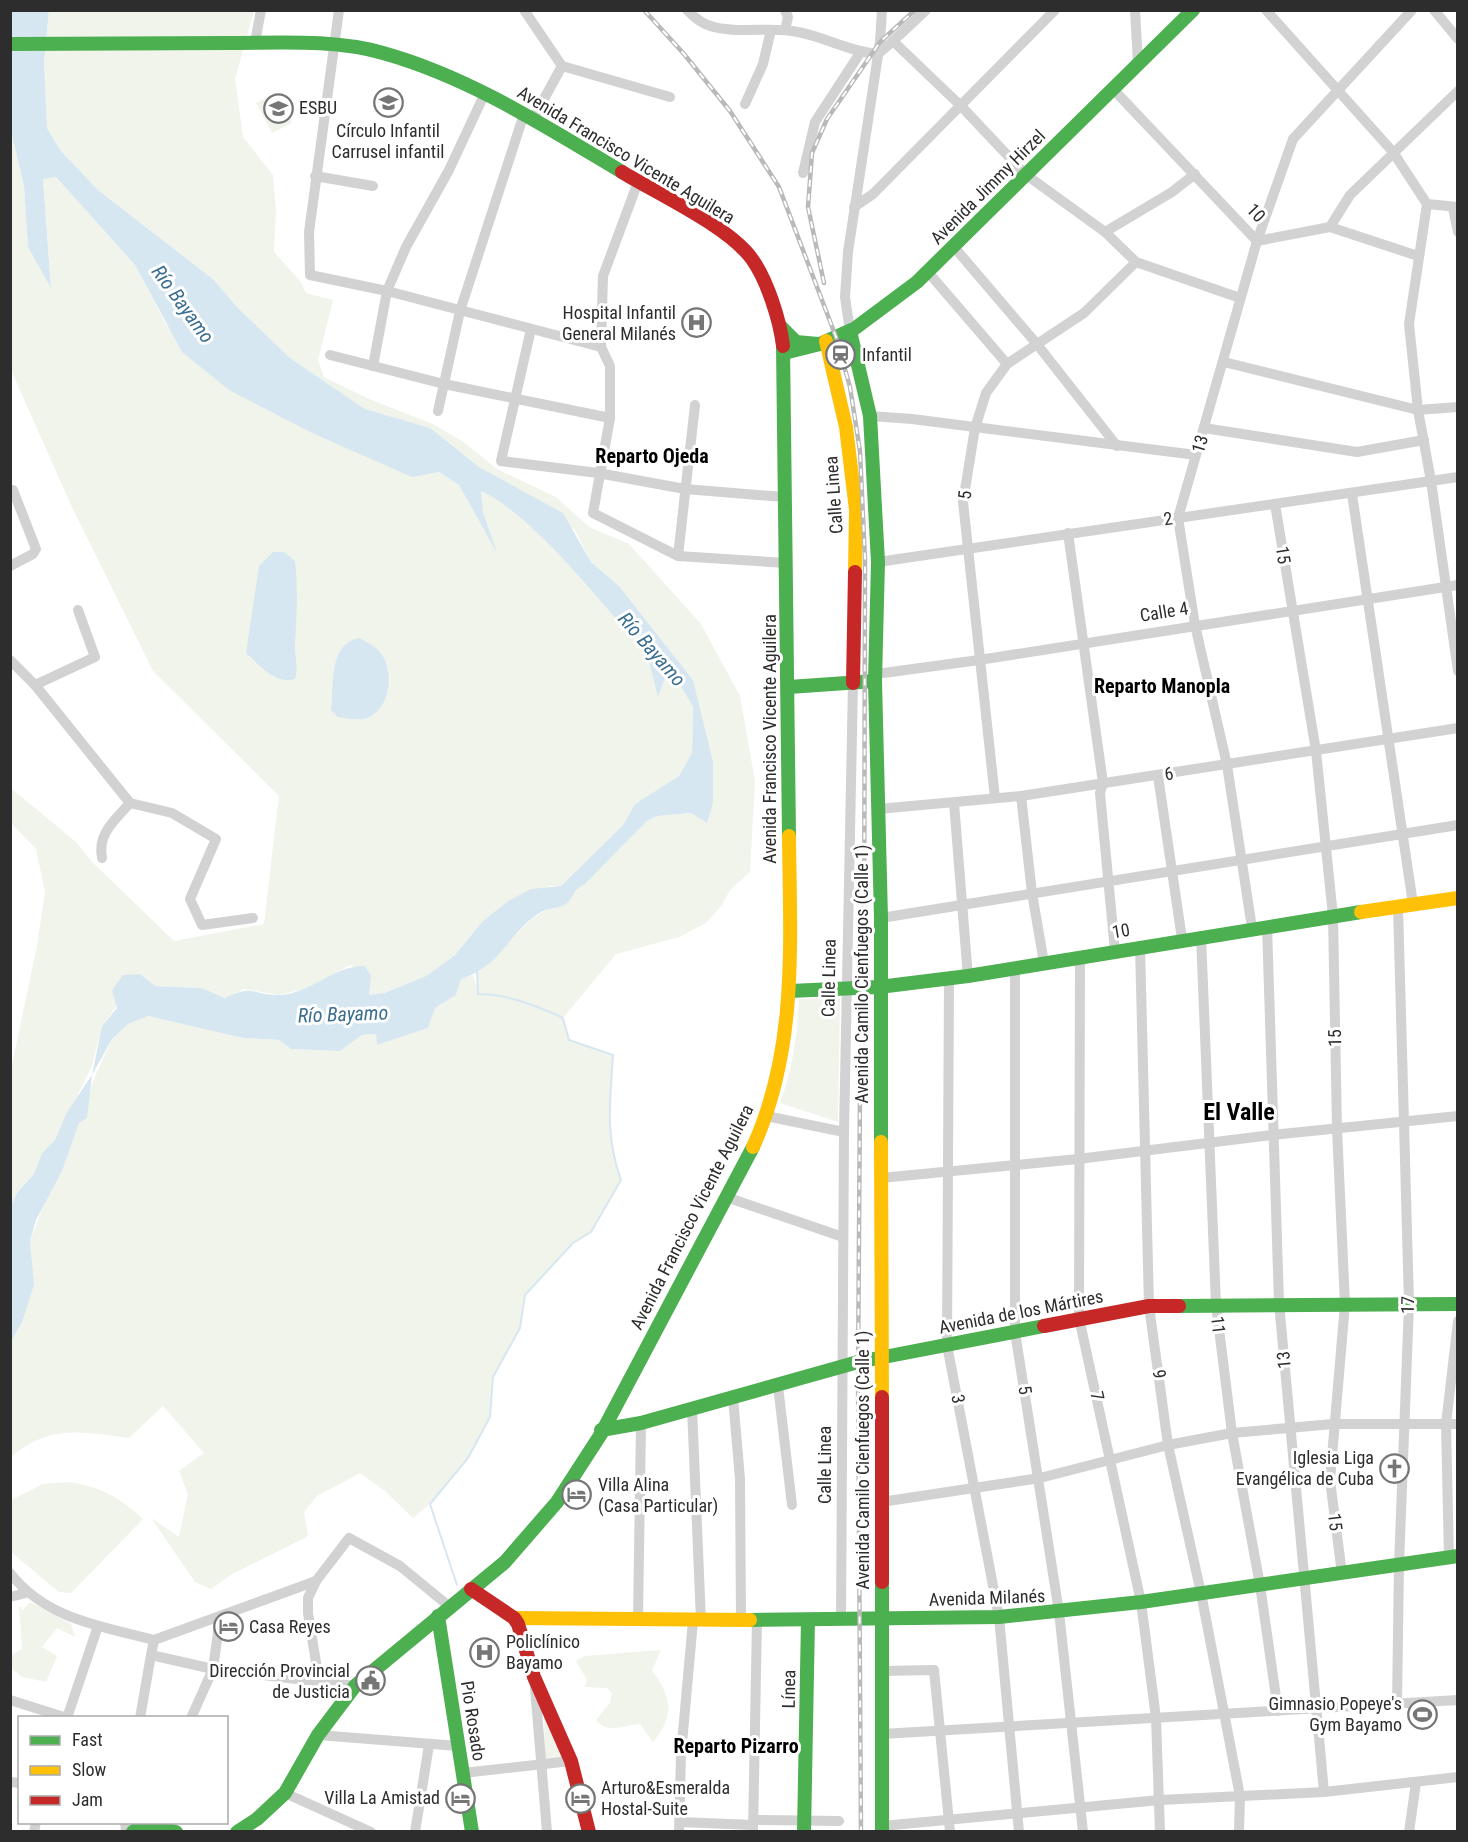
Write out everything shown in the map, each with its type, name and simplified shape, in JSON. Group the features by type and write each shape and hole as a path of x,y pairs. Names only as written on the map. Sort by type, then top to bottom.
{"main road":[{"name":"Avenida Jimmy Hirzel","path":"784,353 822,343 850,331 908,291 1193,10"},
{"name":"Avenida Francisco Vicente Aguilera","path":"10,44 333,45 381,52 452,76 529,117 690,212 738,245 752,259 764,280 779,322 784,353 783,497 789,687 790,991 781,1069 765,1116 726,1197 601,1430 554,1506 537,1529 505,1562 355,1686 318,1735 285,1793 257,1819 237,1832"},
{"path":"779,322 792,343 799,346 822,343"},
{"name":"Avenida Camilo Cienfuegos (Calle 1)","path":"850,331 870,416 878,562 875,678 881,918 882,1829"},
{"name":"Calle Linea","path":"822,343 846,427 856,510 853,683"},
{"name":"Calle 4","path":"789,687 853,683 875,678"},
{"name":"10","path":"790,991 847,991 949,980 1182,939 1458,898"},
{"name":"Avenida de los Mártires","path":"601,1430 615,1430 843,1366 1149,1306 1458,1304"},
{"name":"Avenida Milanés","path":"514,1618 697,1621 999,1617 1140,1602 1453,1557"},
{"path":"471,1589 514,1618 534,1677 571,1761 589,1832"},
{"name":"Pio Rosado","path":"438,1616 472,1832"},
{"name":"Línea","path":"804,1825 808,1620"},
{"path":"140,1826 176,1832"}],"street":[{"path":"255,43 261,10"},
{"path":"339,10 315,176 309,232 310,275 387,291 601,347"},
{"path":"524,10 562,66 670,97"},
{"path":"687,10 698,20 714,27 785,30 830,39 860,53 878,54 926,10"},
{"path":"785,10 788,17 785,30"},
{"path":"850,331 845,297 854,207 878,54 882,10"},
{"path":"854,207 873,194 962,107 1055,10"},
{"path":"1135,10 1138,64"},
{"path":"1266,10 1393,152 1426,204 1409,324 1418,410 1431,481 1458,671"},
{"name":"13","path":"1252,928 1227,765 1195,625 1178,518 1257,241 1293,139 1412,10"},
{"path":"1434,10 1458,39"},
{"path":"745,104 763,64 771,30"},
{"path":"893,41 962,107 1025,174 1105,232 1136,262 1240,298"},
{"path":"803,172 815,122 860,53"},
{"path":"438,411 460,311 529,117 562,66"},
{"name":"10","path":"1113,89 1257,241 1330,227 1418,256"},
{"path":"1330,227 1350,195 1458,91"},
{"path":"373,366 387,291 406,247 449,170 485,93"},
{"path":"1105,232 1172,192 1195,174"},
{"path":"315,176 373,186"},
{"path":"638,182 603,276 601,347 610,366 610,418 598,473 593,513 678,555 786,563"},
{"path":"1426,204 1455,208 1458,232"},
{"path":"954,247 1036,343 1117,446"},
{"name":"5","path":"995,798 966,549 963,502 975,428 986,393 1006,364 1084,313 1136,262"},
{"path":"928,272 1006,364"},
{"path":"531,329 501,461 598,473 685,489 783,497"},
{"path":"330,355 444,384 610,418"},
{"path":"1224,362 1418,410 1458,407"},
{"path":"678,555 695,405"},
{"path":"870,416 1196,455"},
{"path":"1204,428 1357,452 1424,440"},
{"name":"2","path":"878,562 1458,477"},
{"path":"10,566 33,554 36,549 13,490"},
{"path":"1352,494 1405,835 1413,904"},
{"name":"15","path":"1275,504 1316,751 1333,916 1337,1129 1345,1304 1329,1480 1342,1574"},
{"path":"1068,533 1103,783 1100,793 1115,951"},
{"name":"Calle 4","path":"875,678 1195,625 1293,612 1458,585"},
{"path":"35,685 94,657 78,610"},
{"path":"10,660 35,685 130,803 172,813 216,839 190,899 202,925 253,918"},
{"name":"Calle Linea","path":"841,1620 844,1132 853,683"},
{"name":"6","path":"878,809 1021,796 1458,728"},
{"path":"1158,776 1182,939"},
{"path":"1021,796 1032,893 1044,963"},
{"path":"102,858 100,846 102,836 130,803"},
{"path":"954,803 968,977"},
{"path":"881,918 1458,825"},
{"name":"17","path":"1397,1704 1399,1565 1409,1304 1398,906"},
{"name":"13","path":"1267,926 1279,1304 1324,1792"},
{"name":"11","path":"1201,936 1216,1305 1232,1433 1260,1586 1278,1711"},
{"name":"9","path":"1140,946 1149,1306 1168,1445 1226,1714 1240,1796 1239,1832"},
{"name":"7","path":"1080,957 1079,1318 1140,1602 1156,1718 1160,1832"},
{"name":"5","path":"1015,968 1015,1332 1040,1478 1059,1612 1083,1832"},
{"name":"3","path":"949,980 950,1172 947,1345 999,1617 1018,1832"},
{"path":"765,1116 844,1132"},
{"path":"881,1178 1144,1152 1272,1135 1458,1116"},
{"path":"726,1197 843,1237"},
{"path":"1453,1557 1452,1424 1458,1321"},
{"path":"778,1386 792,1505"},
{"path":"733,1398 740,1479 741,1620"},
{"path":"693,1408 697,1621 681,1754 680,1827 804,1825 839,1821"},
{"path":"638,1619 641,1423"},
{"path":"881,1502 1040,1478 1168,1445 1232,1433 1333,1424 1452,1424"},
{"path":"320,1681 308,1613 308,1598 316,1581 349,1538 400,1566 450,1607"},
{"path":"10,1573 26,1593 74,1619 154,1640 220,1618 316,1581"},
{"path":"10,1597 26,1593"},
{"path":"192,1716 213,1669 220,1618"},
{"path":"754,1826 757,1620"},
{"path":"68,1716 98,1626"},
{"path":"141,1716 154,1640"},
{"path":"151,1655 213,1669 355,1686"},
{"path":"882,1671 934,1670 950,1826"},
{"path":"534,1677 547,1832"},
{"path":"10,1700 61,1716"},
{"path":"882,1734 1458,1700"},
{"path":"318,1735 458,1746"},
{"path":"415,1832 429,1745"},
{"path":"463,1773 571,1761"},
{"path":"882,1829 950,1826 1017,1815 1160,1800 1324,1792 1458,1777"},
{"path":"1409,1832 1416,1783"},
{"path":"285,1793 370,1832"}],"shaded area":[{"path":"49,11 254,11 235,79 243,137 273,175 276,210 274,252 301,282 306,293 333,300 318,360 324,377 369,399 433,424 462,441 497,469 556,497 589,527 629,544 701,624 740,696 755,781 750,872 730,890 722,905 706,923 679,937 616,954 563,1018 569,1040 613,1055 611,1133 621,1180 591,1232 573,1243 525,1295 520,1328 493,1377 490,1417 468,1458 430,1504 413,1518 385,1491 360,1473 317,1496 304,1512 308,1535 305,1538 232,1574 211,1589 195,1582 151,1518 179,1537 188,1494 179,1471 204,1453 163,1406 129,1438 82,1433 54,1435 26,1446 11,1457 11,1342 22,1322 31,1268 30,1241 44,1204 62,1171 79,1123 87,1117 88,1097 93,1081 112,1039 128,1024 148,1016 243,1038 279,1040 291,1049 340,1051 362,1035 376,1034 377,1045 428,1028 435,1008 456,995 460,979 473,975 478,990 477,973 525,925 545,911 568,902 578,889 647,821 657,816 692,813 707,823 702,721 693,680 619,586 591,562 575,530 479,467 429,428 365,409 290,358 237,307 214,280 98,190 60,150 47,128 44,62"},
{"path":"275,93 292,123 272,133 256,103"},
{"path":"10,127 24,186 28,247 51,286 43,178 56,177 135,265 167,326 312,433 412,476 439,472 459,485 495,549 483,512 480,492 515,500 555,531 604,585 649,662 658,696 666,675 682,688 693,707 692,753 679,776 635,804 623,825 561,886 550,886 482,922 455,955 426,976 384,993 368,995 371,976 350,965 309,988 279,995 244,989 226,998 202,988 155,986 140,974 102,1026 92,1066 55,1140 42,1153 34,1174 17,1193 11,1206 11,1070 37,946 45,892 36,849 11,823 11,788 76,842 92,862 174,941 264,924 279,796 153,671 71,505 11,370"},
{"path":"840,998 838,1122 780,1103 794,1052 799,999"},
{"path":"69,1482 109,1494 143,1519 71,1593 59,1592 10,1551 11,1500 43,1484"},
{"path":"30,1602 71,1624 75,1637 57,1628 42,1647 57,1656 46,1682 22,1677 11,1668 11,1655 22,1649 19,1606 23,1610"},
{"path":"661,1650 652,1670 667,1698 668,1714 653,1742 640,1724 616,1728 601,1725 596,1720 610,1703 612,1693 607,1688 585,1687 587,1680 576,1661 585,1656"},
{"path":"544,1712 567,1760 545,1763"}],"water":[{"path":"49,10 44,62 47,128 60,150 98,190 214,280 237,307 290,358 365,409 430,428 479,467 563,513 591,562 619,586 693,680 713,762 713,803 707,823 691,813 657,816 647,821 578,889 566,904 543,911 531,919 497,957 475,973 461,979 456,995 435,1008 428,1028 377,1045 376,1034 362,1035 340,1051 291,1049 279,1040 243,1038 148,1016 128,1024 112,1039 92,1075 102,1026 117,1008 112,990 123,975 140,974 155,986 202,988 225,998 243,991 270,995 291,993 354,967 365,966 371,976 369,995 384,993 426,976 455,955 482,922 508,901 531,889 561,886 623,825 635,804 679,776 692,753 693,707 682,688 666,675 658,697 649,662 604,585 555,531 515,500 481,492 483,512 497,553 459,485 439,472 412,477 312,433 229,390 182,352 135,265 56,177 43,179 51,288 28,247 24,186 10,127 11,11"},
{"path":"273,552 284,552 295,561 297,670 295,679 275,677 246,653 259,566"},
{"path":"359,638 374,647 387,665 389,675 386,696 382,706 367,718 338,717 331,710 334,667 342,648"},
{"path":"92,1075 87,1118 79,1123 62,1171 36,1220 30,1241 34,1285 22,1322 11,1342 11,1206 17,1193 34,1174 42,1153 55,1140 67,1112"}],"waterway":[{"name":"Río Bayamo","path":"490,487 508,498 546,531 583,569 631,625"},
{"path":"457,1585 430,1504 468,1458 490,1417 493,1377 520,1328 525,1295 573,1243 591,1232 621,1180 611,1133 613,1055 569,1040 563,1018 511,998 478,994 477,971"}],"railway":[{"path":"644,10 684,54 730,111 779,187 836,337 850,387 860,451 865,559 864,990 860,1090 858,1378 861,1832"},
{"path":"824,283 808,207 812,153 827,119 880,42 915,10"}],"traffic: fast":[{"path":"784,353 820,344 854,329 917,282 1193,10"},
{"path":"10,44 286,42 364,49 415,63 476,89 535,120 622,172"},
{"path":"780,326 796,342 818,344"},
{"path":"850,331 870,416 878,562 875,681 881,918 881,1142"},
{"path":"783,346 789,836"},
{"path":"789,687 875,681"},
{"path":"790,991 879,987 968,976 1361,912"},
{"path":"237,1832 257,1819 285,1793 318,1735 355,1686 505,1562 557,1502 601,1434 753,1147"},
{"path":"1179,1306 1458,1304"},
{"path":"601,1430 641,1423 858,1362 1044,1326"},
{"path":"750,1620 999,1617 1141,1602 1458,1556"},
{"path":"882,1582 882,1832"},
{"path":"438,1616 472,1832"},
{"path":"804,1832 808,1620"},
{"path":"133,1832 143,1824 176,1832"}],"traffic: slow":[{"path":"826,341 846,427 856,510 855,572"},
{"path":"753,1147 768,1110 778,1072 784,1033 790,955 789,836"},
{"path":"1361,912 1458,898"},
{"path":"881,1142 882,1397"},
{"path":"514,1618 750,1620"}],"traffic: jam":[{"path":"622,172 692,211 741,247 758,268 768,289 783,346"},
{"path":"853,683 855,572"},
{"path":"1044,1326 1149,1306 1179,1306"},
{"path":"882,1397 882,1582"},
{"path":"471,1589 514,1618 518,1624 534,1677 571,1761 589,1832"}],"place":[{"name":"Círculo Infantil Carrusel infantil","path":"388,102"},
{"name":"ESBU","path":"278,108"},
{"name":"Hospital Infantil General Milanés","path":"697,323"},
{"name":"Infantil","path":"841,355"},
{"name":"Iglesia Liga Evangélica de Cuba","path":"1395,1468"},
{"name":"Villa Alina (Casa Particular)","path":"577,1495"},
{"name":"Casa Reyes","path":"228,1627"},
{"name":"Policlínico Bayamo","path":"485,1652"},
{"name":"Dirección Provincial de Justicia","path":"371,1681"},
{"name":"Gimnasio Popeye's Gym Bayamo","path":"1423,1714"},
{"name":"Villa La Amistad","path":"461,1798"},
{"name":"Arturo&Esmeralda Hostal-Suite","path":"580,1798"}],"district":[{"name":"Reparto Ojeda","path":"652,456"},
{"name":"Reparto Manopla","path":"1162,686"},
{"name":"El Valle","path":"1239,1112"},
{"name":"Reparto Pizarro","path":"736,1746"}]}
